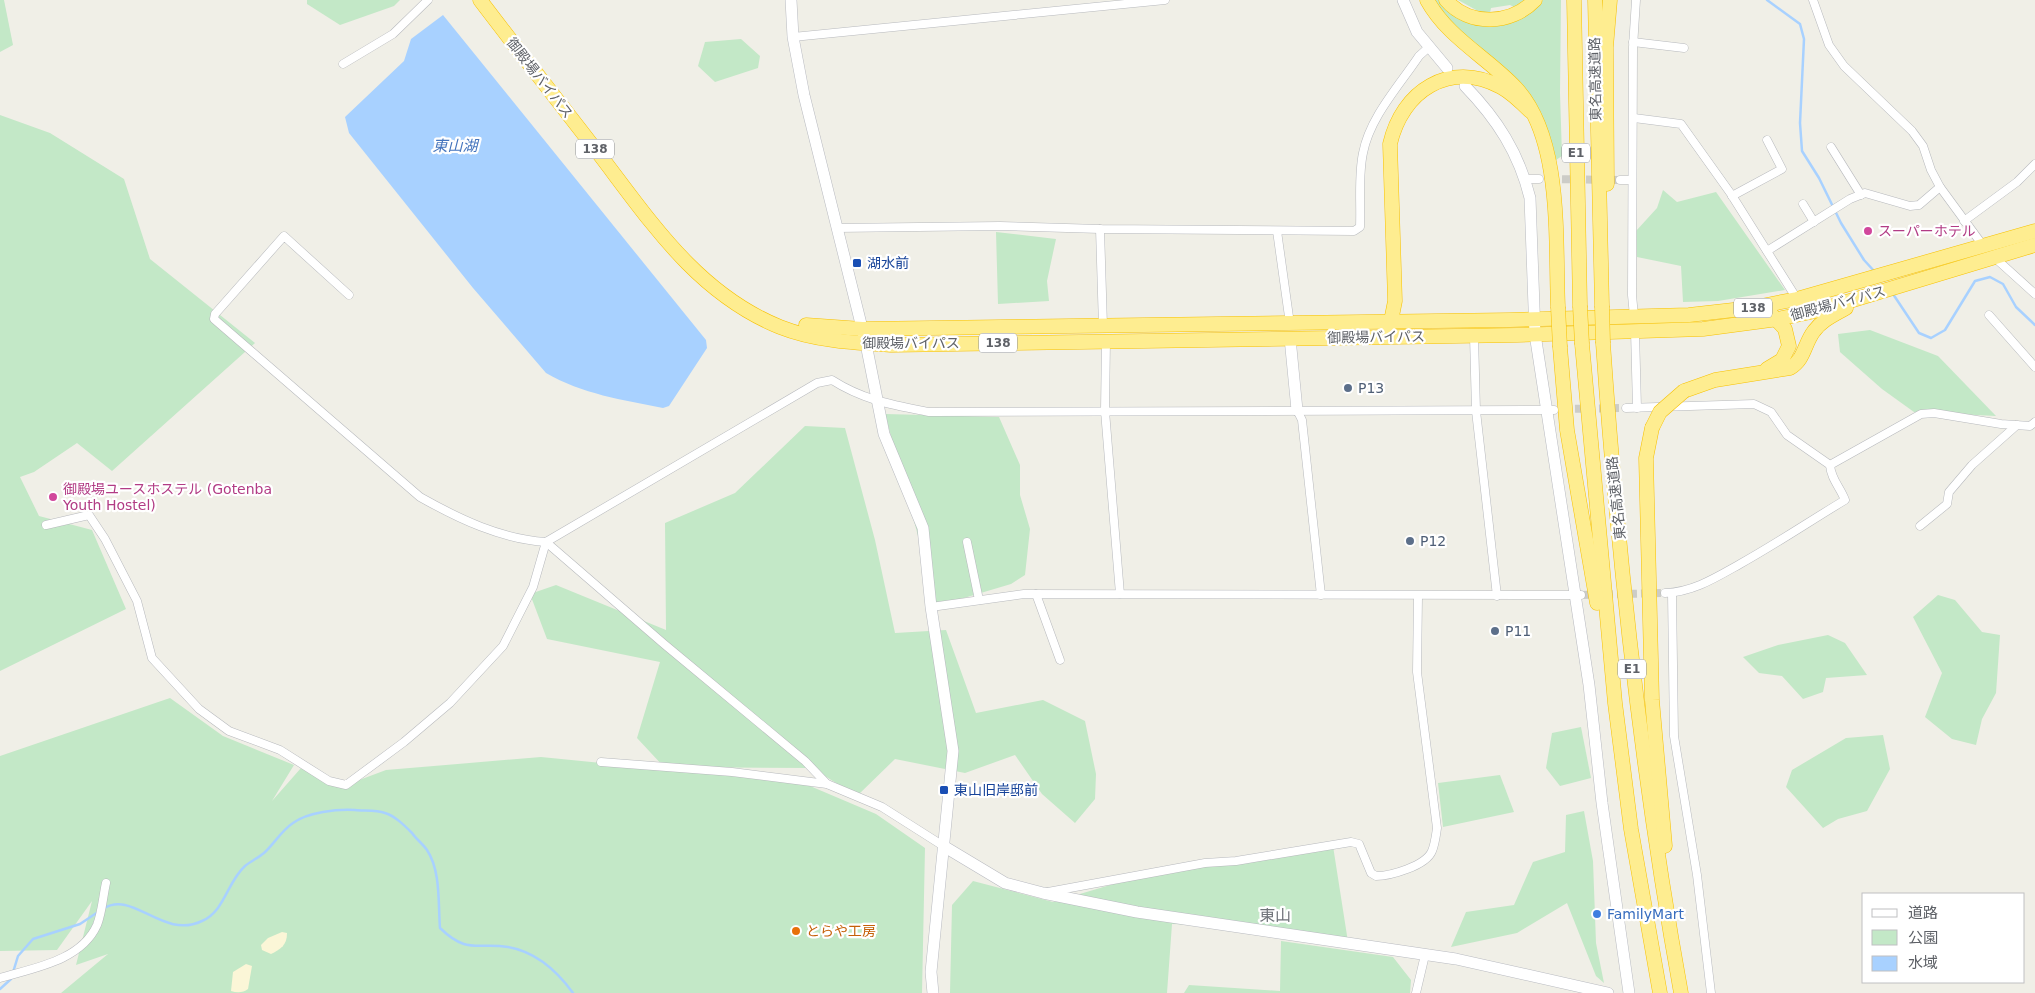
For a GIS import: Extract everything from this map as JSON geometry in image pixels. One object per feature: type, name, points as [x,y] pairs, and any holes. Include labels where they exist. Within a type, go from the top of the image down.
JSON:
[{"type":"highway","name":"御殿場バイパス","points":[[480,0],[663,237],[698,275],[738,306],[781,327],[825,338],[866,344],[1474,336],[1703,329],[1778,319],[1820,310],[2035,246]]},
{"type":"highway","points":[[1427,0],[1450,32],[1515,87],[1527,102],[1543,135],[1551,166],[1560,347],[1569,439],[1614,703]]},
{"type":"highway","points":[[1446,0],[1464,14],[1494,20],[1516,14],[1535,0]]},
{"type":"highway","name":"東名高速道路","points":[[1574,0],[1582,344],[1614,703],[1631,829],[1660,993]]},
{"type":"highway","name":"東名高速道路","points":[[1595,0],[1598,236],[1609,435],[1635,700],[1681,993]]},
{"type":"highway","points":[[1598,236],[1607,216],[1606,46],[1610,0]]},
{"type":"highway","points":[[1379,336],[1391,321],[1395,301],[1390,144],[1394,128],[1402,111],[1414,96],[1438,82],[1468,78],[1500,86],[1530,111]]},
{"type":"highway","name":"御殿場バイパス","points":[[717,291],[755,311],[796,324],[839,330],[1290,324],[1689,315],[1751,308],[1797,300],[2035,231]]},
{"type":"highway","points":[[1672,943],[1652,700],[1646,458],[1652,428],[1660,412],[1684,391],[1704,383],[1790,368],[1800,360],[1810,337],[1822,322],[1878,292]]},
{"type":"highway","points":[[1395,301],[1401,314],[1414,321]]},
{"type":"highway","points":[[1689,315],[1728,317],[1764,313],[1778,319],[1789,339],[1785,356],[1773,366],[1744,375]]},
{"type":"street","points":[[344,64],[393,34],[428,0]]},
{"type":"street","points":[[791,0],[793,37],[804,95],[866,344],[884,434],[923,528],[931,607],[953,752],[931,972],[933,993]]},
{"type":"street","points":[[793,37],[1165,0]]},
{"type":"street","points":[[1403,0],[1417,32],[1447,68]]},
{"type":"street","points":[[1634,316],[1632,295],[1632,180],[1634,118],[1633,42],[1636,0]]},
{"type":"street","points":[[1813,0],[1829,45],[1844,66],[1912,131],[1923,146],[1931,170],[1940,187],[1982,246],[2035,294]]},
{"type":"street","points":[[1633,42],[1684,48]]},
{"type":"street","points":[[836,228],[1000,226],[1100,229],[1354,231],[1360,227],[1362,155],[1367,139],[1373,125],[1419,56],[1429,47]]},
{"type":"street","points":[[1465,86],[1498,125],[1509,142],[1525,179],[1532,218],[1534,334],[1549,410],[1578,595],[1629,993]]},
{"type":"street","points":[[1634,118],[1681,124],[1732,196],[1797,300]]},
{"type":"street","points":[[1732,196],[1782,169],[1766,140]]},
{"type":"street","points":[[1831,147],[1861,195]]},
{"type":"street","points":[[1964,222],[2017,182],[2035,164]]},
{"type":"street","points":[[1525,179],[1539,179]]},
{"type":"street","points":[[1620,180],[1632,180]]},
{"type":"street","points":[[1767,251],[1865,193],[1910,206],[1919,205],[1940,187]]},
{"type":"street","points":[[1802,204],[1814,222]]},
{"type":"street","points":[[1100,229],[1103,326]]},
{"type":"street","points":[[1277,231],[1290,324]]},
{"type":"street","points":[[350,295],[284,236],[214,314],[214,319],[420,497],[455,517],[523,541],[546,542],[817,383],[832,380],[854,394],[929,412],[1549,410]]},
{"type":"street","points":[[1989,315],[2035,367]]},
{"type":"street","points":[[1635,331],[1636,408]]},
{"type":"street","points":[[1474,336],[1476,411],[1497,596]]},
{"type":"street","points":[[1290,338],[1297,410],[1302,420],[1321,595]]},
{"type":"street","points":[[1106,340],[1105,411],[1120,594]]},
{"type":"street","points":[[1626,408],[1759,406],[1771,412],[1787,435],[1830,465]]},
{"type":"street","points":[[1830,465],[1921,414],[1934,413],[2017,425],[2032,424],[2035,434]]},
{"type":"street","points":[[1920,526],[1947,504],[1948,492],[1972,465],[2017,425]]},
{"type":"street","points":[[1711,993],[1697,875],[1674,736],[1668,593],[1695,588],[1710,581],[1792,535],[1846,500],[1839,486],[1830,477],[1830,465]]},
{"type":"street","points":[[46,525],[89,515],[105,539],[137,601],[152,658],[199,709],[229,731],[280,750],[329,781],[346,785],[404,742],[450,703],[503,646],[533,587],[546,542]]},
{"type":"street","points":[[546,542],[664,644],[805,761],[826,784]]},
{"type":"street","points":[[967,542],[980,600]]},
{"type":"street","points":[[931,607],[1036,594],[1578,595]]},
{"type":"street","points":[[1036,594],[1060,660]]},
{"type":"street","points":[[1042,893],[1205,863],[1236,861],[1351,842],[1359,844],[1371,873],[1376,876],[1403,872],[1426,859],[1432,853],[1436,828],[1417,672],[1418,596]]},
{"type":"street","points":[[601,762],[732,772],[826,784],[882,807],[1006,883],[1042,893],[1137,912],[1492,966],[1608,993]]},
{"type":"street","points":[[0,978],[52,964],[84,943],[96,926],[106,883]]},
{"type":"street","points":[[1416,993],[1425,955]]},
{"type":"green space","points":[[0,0],[4,0],[13,45],[0,52]]},
{"type":"green space","points":[[307,0],[400,0],[394,6],[340,25],[307,4]]},
{"type":"green space","points":[[1431,0],[1440,0],[1504,24],[1521,19],[1543,0],[1561,0],[1560,93],[1562,156],[1556,160],[1548,134],[1455,31]]},
{"type":"green space","points":[[1458,0],[1525,0],[1514,7],[1510,5],[1491,8],[1490,13],[1478,11]]},
{"type":"green space","points":[[741,39],[760,56],[758,68],[715,82],[698,66],[705,42]]},
{"type":"green space","points":[[0,115],[50,133],[124,179],[150,259],[255,343],[112,471],[77,443],[34,472],[20,477],[39,516],[92,530],[126,609],[0,671]]},
{"type":"green space","points":[[1663,190],[1677,202],[1716,192],[1785,290],[1718,301],[1683,302],[1681,266],[1637,257],[1636,231],[1657,208]]},
{"type":"green space","points":[[996,232],[1056,239],[1047,281],[1049,301],[998,304]]},
{"type":"green space","points":[[1870,330],[1938,356],[1996,416],[1914,412],[1882,389],[1840,352],[1838,334]]},
{"type":"green space","points":[[885,414],[999,417],[1020,465],[1020,495],[1030,529],[1025,575],[1011,584],[937,606]]},
{"type":"green space","points":[[805,426],[845,428],[875,540],[895,633],[946,630],[976,713],[1043,700],[1085,721],[1096,774],[1095,799],[1075,823],[1042,794],[1015,755],[965,773],[895,759],[857,796],[812,768],[664,767],[637,738],[660,662],[547,639],[530,594],[556,585],[666,630],[665,523],[735,493]]},
{"type":"green space","points":[[1938,595],[1955,600],[1982,632],[2000,635],[1996,693],[1982,719],[1976,745],[1952,739],[1925,717],[1942,673],[1913,617]]},
{"type":"green space","points":[[1828,635],[1845,643],[1867,675],[1826,678],[1823,692],[1803,699],[1782,676],[1759,673],[1743,657],[1778,645]]},
{"type":"green space","points":[[170,698],[223,736],[294,765],[272,801],[301,768],[346,785],[386,770],[541,757],[803,783],[876,814],[925,848],[922,993],[61,993],[108,954],[76,965],[92,901],[57,950],[0,951],[0,756]]},
{"type":"green space","points":[[1581,727],[1591,778],[1560,786],[1546,768],[1552,733]]},
{"type":"green space","points":[[1883,735],[1890,769],[1867,811],[1838,819],[1823,828],[1786,787],[1792,770],[1846,738]]},
{"type":"green space","points":[[1500,775],[1514,812],[1443,827],[1438,783]]},
{"type":"green space","points":[[1584,811],[1593,861],[1596,943],[1604,983],[1596,976],[1567,903],[1517,933],[1451,947],[1466,912],[1514,905],[1533,862],[1565,852],[1566,815]]},
{"type":"green space","points":[[1333,846],[1348,942],[1236,926],[1172,924],[1167,993],[950,993],[952,905],[973,881],[1053,902],[1147,874]]},
{"type":"green space","points":[[1281,941],[1393,957],[1411,980],[1410,993],[1184,993],[1189,985],[1280,991]]},
{"type":"sand","points":[[282,932],[287,933],[285,944],[271,954],[262,950],[261,945],[268,938]]},
{"type":"sand","points":[[246,964],[252,966],[248,989],[240,992],[231,991],[233,972]]},
{"type":"water","name":"東山湖","points":[[443,15],[706,340],[707,348],[669,406],[663,408],[588,391],[546,373],[473,288],[349,133],[345,117],[404,61],[411,39]]},
{"type":"waterway","points":[[1767,0],[1800,24],[1804,39],[1800,123],[1802,151],[1819,178],[1841,223],[1864,260],[1875,272]]},
{"type":"waterway","points":[[1893,294],[1919,333],[1931,338],[1945,330],[1975,281],[1990,277],[2003,284],[2016,307],[2035,325]]},
{"type":"waterway","points":[[103,909],[114,905],[126,905],[174,924],[187,925],[202,921],[216,910],[245,866],[264,853],[285,830],[299,819],[314,814],[340,810],[381,812],[389,814],[406,827],[425,848],[431,858],[437,878],[440,928],[458,942],[466,945],[508,947],[528,953],[553,970],[573,993]]},
{"type":"waterway","points":[[0,989],[11,979],[18,956],[33,939],[80,924],[98,912]]},
{"type":"tunnel","points":[[1550,179],[1620,180]]},
{"type":"tunnel","points":[[1563,409],[1626,408]]},
{"type":"tunnel","points":[[1581,595],[1665,593]]},
{"type":"place","name":"スーパーホテル","points":[[1868,231]]},
{"type":"place","name":"湖水前","points":[[857,263]]},
{"type":"place","name":"P13","points":[[1348,388]]},
{"type":"place","name":"御殿場ユースホステル (Gotenba Youth Hostel)","points":[[53,497]]},
{"type":"place","name":"P12","points":[[1410,541]]},
{"type":"place","name":"P11","points":[[1495,631]]},
{"type":"place","name":"東山旧岸邸前","points":[[944,790]]},
{"type":"place","name":"FamilyMart","points":[[1597,914]]},
{"type":"place","name":"とらや工房","points":[[796,931]]},
{"type":"district","name":"東山","points":[[1275,915]]}]
